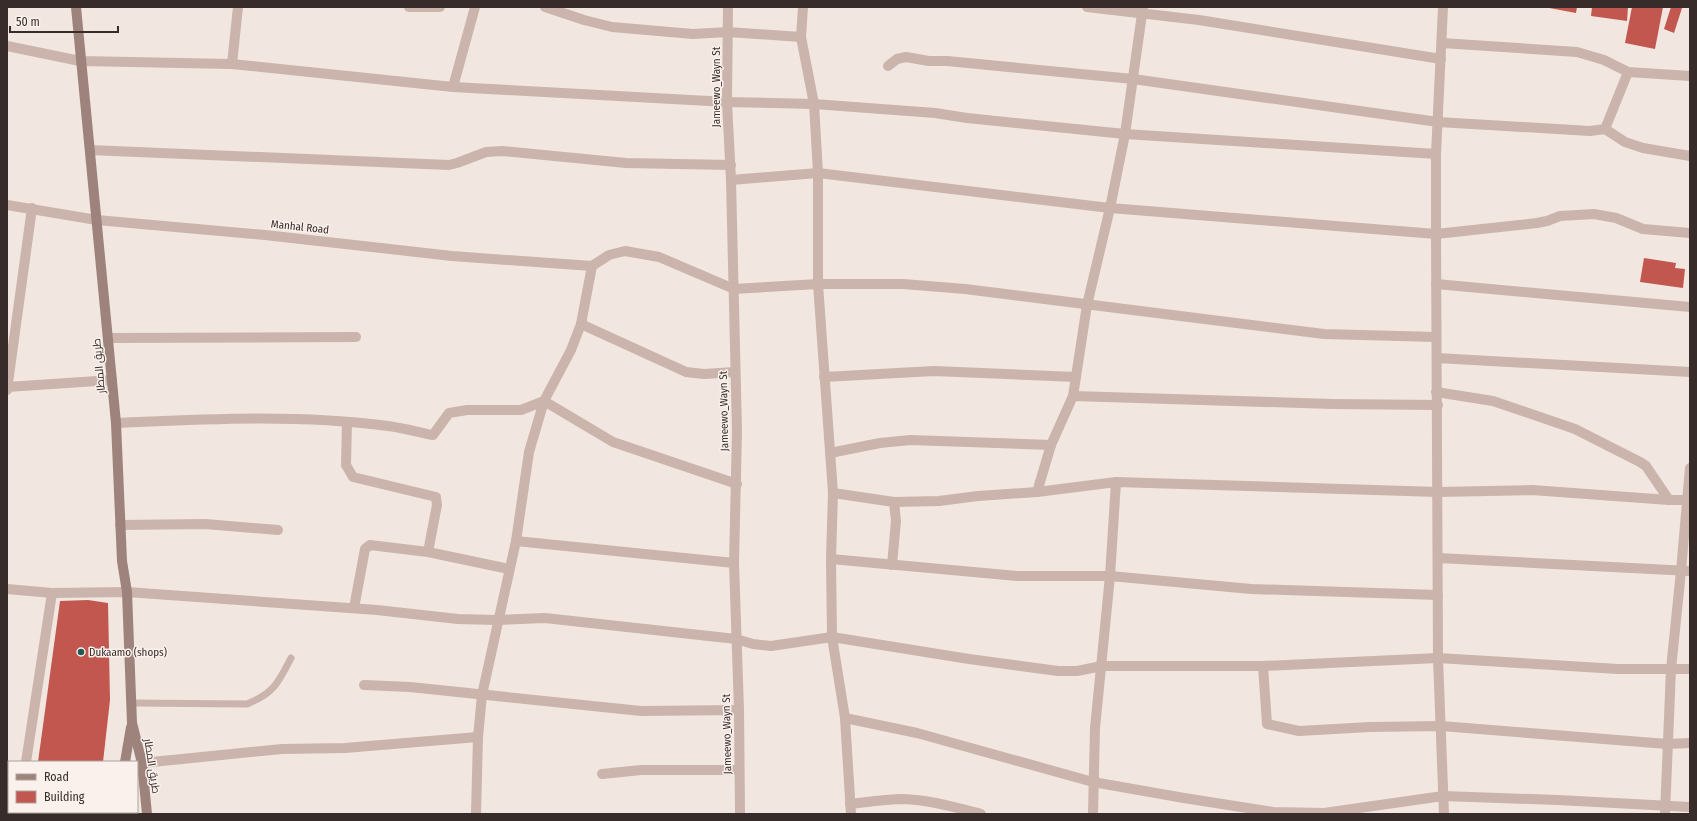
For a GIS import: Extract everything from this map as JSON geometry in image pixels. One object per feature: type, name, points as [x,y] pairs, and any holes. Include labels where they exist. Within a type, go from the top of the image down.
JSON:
[{"type":"main road","name":"طريق المطار","points":[[76,7],[116,423],[120,525],[122,561],[126,592],[132,723],[142,763],[147,814]]},
{"type":"main road","name":"طريق المطار","points":[[125,761],[132,723]]},
{"type":"street","points":[[232,64],[238,7]]},
{"type":"street","points":[[409,7],[440,7]]},
{"type":"street","points":[[453,87],[475,7]]},
{"type":"street","points":[[545,7],[584,20],[612,27],[693,34],[728,32],[801,38]]},
{"type":"street","name":"Jameewo_Wayn St","points":[[728,7],[727,102],[731,165],[734,289],[737,484],[734,563],[739,710],[740,814]]},
{"type":"street","points":[[803,7],[801,38],[814,104],[818,173],[818,284],[833,493],[831,559],[832,637],[845,718],[851,809],[900,799],[942,803],[981,814]]},
{"type":"street","points":[[1086,7],[1143,10],[1441,59]]},
{"type":"street","points":[[1443,7],[1436,154],[1436,392],[1438,404],[1438,658],[1444,814]]},
{"type":"street","points":[[1038,492],[1051,445],[1073,396],[1086,305],[1110,208],[1125,134],[1143,10]]},
{"type":"street","points":[[1442,43],[1577,52],[1604,60],[1628,72],[1690,76]]},
{"type":"street","points":[[7,46],[80,61],[232,64],[453,87],[727,102],[814,104],[935,113],[967,118],[1125,134],[1436,154]]},
{"type":"street","points":[[888,66],[897,59],[906,57],[929,61],[947,61],[1133,79],[1438,122],[1590,131],[1605,130],[1625,142],[1643,148],[1690,156]]},
{"type":"street","points":[[1605,130],[1628,72]]},
{"type":"street","points":[[90,150],[449,165],[458,164],[486,152],[502,151],[626,163],[731,165]]},
{"type":"street","points":[[731,180],[818,173],[1110,208],[1436,234],[1537,223],[1560,216],[1594,214],[1616,218],[1643,229],[1690,233]]},
{"type":"street","name":"Manhal Road","points":[[7,205],[97,220],[265,235],[452,256],[592,266]]},
{"type":"street","points":[[32,208],[7,388],[112,380]]},
{"type":"street","points":[[476,814],[478,737],[482,695],[497,620],[516,541],[529,452],[544,401],[571,350],[581,324],[592,266],[609,255],[625,251],[658,257],[734,289],[818,284],[903,284],[965,289],[1324,334],[1436,337]]},
{"type":"street","points":[[1436,284],[1690,307]]},
{"type":"street","points":[[581,324],[686,372],[704,374],[735,372]]},
{"type":"street","points":[[108,338],[356,337]]},
{"type":"street","points":[[1437,358],[1690,372]]},
{"type":"street","points":[[824,377],[934,371],[1076,377]]},
{"type":"street","points":[[1436,392],[1493,401],[1575,429],[1646,466],[1669,500]]},
{"type":"street","points":[[1073,396],[1332,404],[1438,404]]},
{"type":"street","points":[[116,423],[194,419],[273,418],[388,426],[433,435],[448,413],[467,410],[521,410],[544,401]]},
{"type":"street","points":[[544,401],[613,442],[737,484]]},
{"type":"street","points":[[347,422],[346,465],[354,477],[436,498],[437,505],[428,552]]},
{"type":"street","points":[[830,453],[880,443],[910,440],[1051,445]]},
{"type":"street","points":[[1665,809],[1671,669],[1686,571],[1690,468]]},
{"type":"street","points":[[833,493],[894,502],[939,501],[978,496],[1038,492],[1116,482],[1438,492],[1532,490],[1669,500],[1689,500]]},
{"type":"street","points":[[1093,814],[1095,728],[1110,576],[1116,482]]},
{"type":"street","points":[[892,565],[896,521],[894,502]]},
{"type":"street","points":[[120,525],[204,524],[278,530]]},
{"type":"street","points":[[516,541],[734,563]]},
{"type":"street","points":[[354,608],[365,549],[370,545],[428,552],[509,569]]},
{"type":"street","points":[[1438,558],[1686,571]]},
{"type":"street","points":[[831,559],[1017,576],[1110,576],[1252,589],[1438,595]]},
{"type":"street","points":[[7,589],[52,593],[126,592],[354,608],[458,619],[497,620],[545,618],[736,639],[752,644],[771,646],[832,637],[969,659],[1058,671],[1078,671],[1102,666],[1263,666],[1438,658],[1618,669],[1690,669]]},
{"type":"street","points":[[26,761],[52,593]]},
{"type":"street","points":[[1263,666],[1267,724],[1299,731],[1370,727],[1441,726],[1667,744],[1690,743]]},
{"type":"street","points":[[364,685],[410,687],[641,711],[739,710]]},
{"type":"street","points":[[845,718],[917,733],[1093,782],[1273,812],[1324,813],[1443,796],[1665,809],[1690,807]]},
{"type":"street","points":[[142,763],[282,749],[345,748],[478,737]]},
{"type":"street","points":[[602,774],[641,770],[740,770]]},
{"type":"lane","points":[[131,703],[247,704],[263,698],[277,685],[291,658]]},
{"type":"building","points":[[1544,7],[1577,7],[1576,13]]},
{"type":"building","points":[[1592,7],[1628,7],[1627,21],[1591,16]]},
{"type":"building","points":[[1632,7],[1663,7],[1655,49],[1625,43]]},
{"type":"building","points":[[1671,7],[1682,8],[1674,33],[1664,29]]},
{"type":"building","points":[[1644,258],[1676,263],[1675,268],[1685,269],[1683,288],[1640,282]]},
{"type":"building","name":"Dukaamo (shops)","points":[[88,600],[108,603],[110,700],[103,761],[38,761],[60,601]]},
{"type":"building","points":[[31,813],[97,813],[97,814]]},
{"type":"place","name":"Dukaamo (shops)","points":[[81,652]]}]
